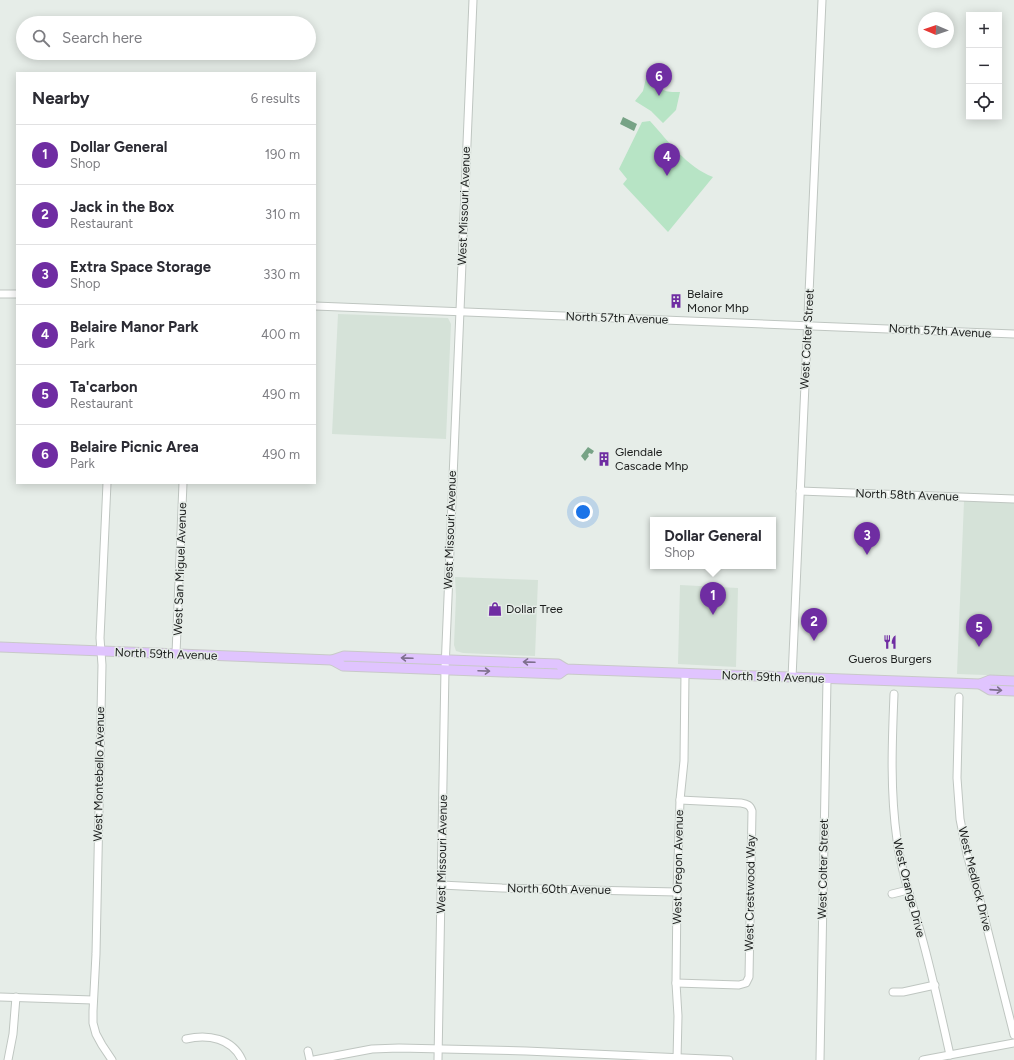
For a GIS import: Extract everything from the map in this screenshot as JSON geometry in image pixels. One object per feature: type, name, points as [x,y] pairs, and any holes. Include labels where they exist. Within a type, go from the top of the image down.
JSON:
[{"type":"main road","name":"North 59th Avenue","points":[[0,647],[332,660],[344,656],[446,659],[558,664],[566,669],[792,678],[980,684],[990,680],[1014,681]]},
{"type":"main road","name":"North 59th Avenue","points":[[332,660],[343,666],[559,674],[566,669]]},
{"type":"main road","name":"North 59th Avenue","points":[[980,684],[990,690],[1014,691]]},
{"type":"street","name":"West Missouri Avenue","points":[[438,1060],[445,669],[473,0]]},
{"type":"street","name":"West Colter Street","points":[[792,678],[822,0]]},
{"type":"street","points":[[0,294],[16,294]]},
{"type":"street","name":"North 57th Avenue","points":[[316,306],[1014,334]]},
{"type":"street","name":"West Montebello Avenue","points":[[107,484],[100,651],[102,665],[96,954],[93,1023],[96,1034],[112,1060]]},
{"type":"street","name":"West San Miguel Avenue","points":[[176,654],[183,484]]},
{"type":"street","name":"North 58th Avenue","points":[[800,491],[1014,499]]},
{"type":"street","name":"West Oregon Avenue","points":[[677,1059],[677,892],[680,800],[684,761],[685,674]]},
{"type":"street","name":"West Colter Street","points":[[820,1060],[827,679]]},
{"type":"street","name":"West Orange Drive","points":[[894,694],[892,743],[893,808],[897,841],[908,890],[935,985],[950,1055]]},
{"type":"street","name":"West Medlock Drive","points":[[959,697],[957,778],[960,819],[967,854],[1014,1035]]},
{"type":"street","name":"West Crestwood Way","points":[[676,983],[739,984],[746,983],[749,977],[752,811],[750,806],[747,804],[680,800]]},
{"type":"street","name":"North 60th Avenue","points":[[441,885],[677,892]]},
{"type":"street","points":[[892,894],[908,890]]},
{"type":"street","points":[[893,992],[903,992],[935,985]]},
{"type":"street","points":[[0,997],[93,1000]]},
{"type":"street","points":[[8,1060],[13,1034],[16,997]]},
{"type":"street","points":[[186,1040],[198,1037],[222,1040],[239,1052],[242,1060]]},
{"type":"street","points":[[923,1060],[1014,1043]]},
{"type":"street","points":[[314,1060],[372,1049],[399,1048],[438,1048],[729,1060]]},
{"type":"street","points":[[308,1051],[310,1060]]},
{"type":"shaded area","points":[[646,78],[653,78],[661,89],[670,92],[680,92],[676,110],[663,123],[651,111],[635,101],[643,91]]},
{"type":"shaded area","points":[[623,117],[637,124],[634,131],[620,124]]},
{"type":"shaded area","points":[[650,121],[671,145],[687,160],[704,173],[713,177],[668,232],[623,184],[627,179],[619,169],[642,122]]},
{"type":"shaded area","points":[[338,314],[448,318],[451,324],[446,439],[332,434]]},
{"type":"shaded area","points":[[588,447],[594,451],[592,454],[589,453],[589,456],[585,461],[581,456]]},
{"type":"shaded area","points":[[964,501],[1014,503],[1014,676],[957,674]]},
{"type":"shaded area","points":[[455,577],[538,580],[535,656],[463,653],[456,651],[454,645],[456,596]]},
{"type":"shaded area","points":[[680,585],[738,588],[736,667],[678,664]]},
{"type":"place","name":"Belaire Picnic Area","points":[[659,96]]},
{"type":"place","name":"Belaire Manor Park","points":[[667,176]]},
{"type":"place","name":"Belaire Monor Mhp","points":[[676,301]]},
{"type":"place","name":"Glendale Cascade Mhp","points":[[604,459]]},
{"type":"place","name":"Extra Space Storage","points":[[867,555]]},
{"type":"place","name":"Dollar Tree","points":[[495,609]]},
{"type":"place","name":"Dollar General","points":[[713,615]]},
{"type":"place","name":"Jack in the Box","points":[[814,641]]},
{"type":"place","name":"Gueros Burgers","points":[[890,642]]},
{"type":"place","name":"Ta'carbon","points":[[979,647]]}]
